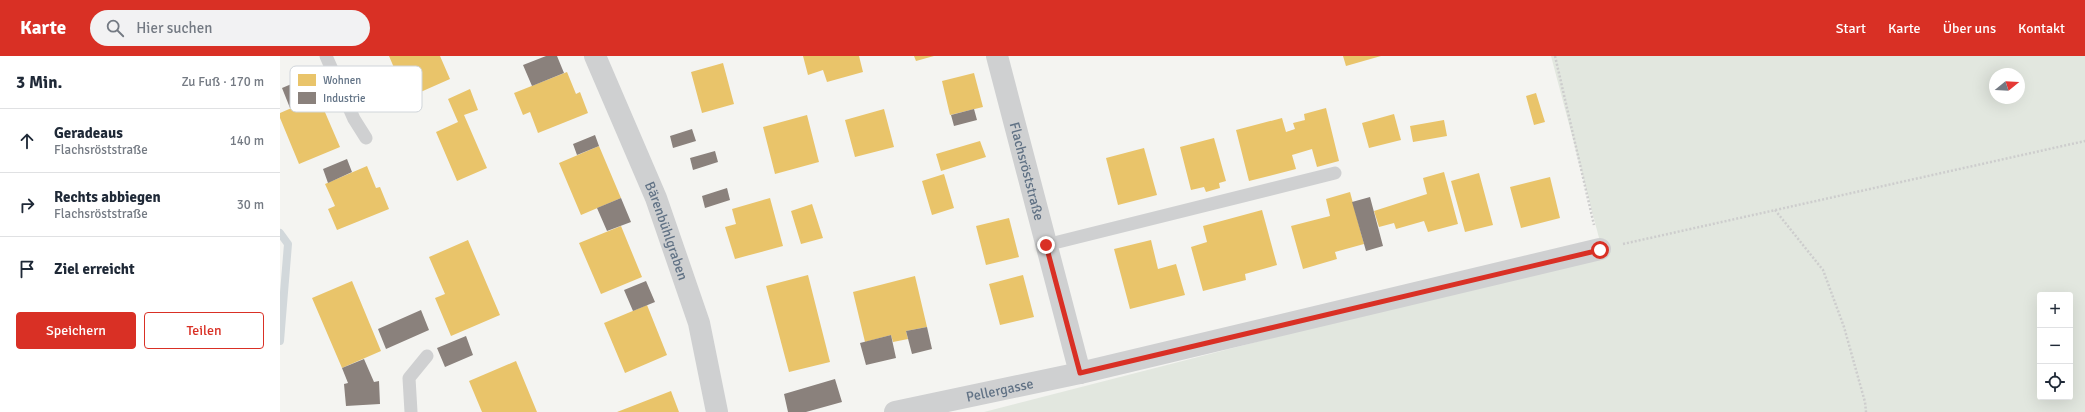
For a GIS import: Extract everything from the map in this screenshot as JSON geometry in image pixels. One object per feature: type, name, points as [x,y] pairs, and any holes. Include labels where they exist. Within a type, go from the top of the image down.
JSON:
[{"type":"street","name":"Bärenbühlgraben","points":[[595,56],[656,198],[697,316],[717,412]]},
{"type":"street","name":"Flachsröststraße","points":[[997,56],[1080,373]]},
{"type":"street","points":[[1080,373],[1600,250]]},
{"type":"street","name":"Pellergasse","points":[[896,412],[1080,373]]},
{"type":"lane","points":[[326,56],[330,66]]},
{"type":"lane","points":[[351,112],[366,138]]},
{"type":"lane","points":[[1046,245],[1335,173]]},
{"type":"lane","points":[[410,412],[409,378],[427,356]]},
{"type":"path","points":[[1555,56],[1600,250],[2085,141]]},
{"type":"path","points":[[1775,210],[1823,270],[1844,327],[1865,402],[1866,412]]},
{"type":"shaded area","points":[[1551,56],[2085,56],[2085,412],[984,412],[1603,253]]},
{"type":"building: Wohnen","points":[[389,56],[440,56],[450,79],[422,91],[422,66],[393,66]]},
{"type":"building: Wohnen","points":[[803,56],[859,56],[863,72],[827,82],[823,70],[808,75]]},
{"type":"building: Wohnen","points":[[914,56],[934,56],[916,61]]},
{"type":"building: Wohnen","points":[[1343,56],[1381,56],[1346,66]]},
{"type":"building: Wohnen","points":[[723,63],[734,104],[702,113],[691,72]]},
{"type":"building: Wohnen","points":[[567,72],[576,94],[580,92],[588,113],[538,133],[530,112],[523,115],[514,93]]},
{"type":"building: Wohnen","points":[[974,73],[983,107],[950,115],[942,81]]},
{"type":"building: Wohnen","points":[[470,89],[478,110],[464,115],[487,168],[457,181],[436,132],[458,122],[448,99]]},
{"type":"building: Wohnen","points":[[1536,93],[1545,122],[1534,125],[1526,96]]},
{"type":"building: Wohnen","points":[[1326,108],[1339,161],[1317,167],[1312,149],[1292,155],[1296,169],[1249,181],[1236,130],[1282,118],[1286,132],[1295,129],[1293,123],[1305,120],[1304,114]]},
{"type":"building: Wohnen","points":[[290,109],[290,112],[325,112],[340,147],[299,164],[280,118],[280,113]]},
{"type":"building: Wohnen","points":[[884,109],[894,147],[855,157],[845,120]]},
{"type":"building: Wohnen","points":[[1394,114],[1401,140],[1369,148],[1362,123]]},
{"type":"building: Wohnen","points":[[807,115],[819,162],[775,174],[763,127]]},
{"type":"building: Wohnen","points":[[1444,120],[1447,136],[1413,142],[1410,126]]},
{"type":"building: Wohnen","points":[[1214,138],[1226,181],[1219,183],[1220,188],[1206,192],[1204,187],[1191,190],[1180,147]]},
{"type":"building: Wohnen","points":[[980,141],[986,157],[941,171],[936,154]]},
{"type":"building: Wohnen","points":[[599,146],[621,198],[581,215],[559,163]]},
{"type":"building: Wohnen","points":[[1144,148],[1157,195],[1118,205],[1106,158]]},
{"type":"building: Wohnen","points":[[367,166],[376,188],[380,187],[389,209],[337,230],[328,209],[335,206],[325,184]]},
{"type":"building: Wohnen","points":[[1444,172],[1458,224],[1428,232],[1424,221],[1396,229],[1394,223],[1379,227],[1374,211],[1427,194],[1423,178]]},
{"type":"building: Wohnen","points":[[1479,173],[1493,225],[1465,232],[1451,181]]},
{"type":"building: Wohnen","points":[[944,174],[954,208],[932,215],[922,181]]},
{"type":"building: Wohnen","points":[[1550,177],[1560,218],[1521,228],[1510,187]]},
{"type":"building: Wohnen","points":[[1350,192],[1364,244],[1335,252],[1337,259],[1303,269],[1291,226],[1330,216],[1326,199]]},
{"type":"building: Wohnen","points":[[770,198],[783,246],[735,259],[725,227],[736,224],[732,209]]},
{"type":"building: Wohnen","points":[[812,204],[823,238],[801,244],[791,211]]},
{"type":"building: Wohnen","points":[[1262,210],[1277,265],[1245,274],[1246,280],[1203,291],[1191,247],[1207,242],[1203,226]]},
{"type":"building: Wohnen","points":[[1009,218],[1019,257],[986,265],[976,226]]},
{"type":"building: Wohnen","points":[[621,226],[642,277],[601,294],[579,243]]},
{"type":"building: Wohnen","points":[[468,240],[500,315],[451,336],[435,298],[445,294],[429,257]]},
{"type":"building: Wohnen","points":[[1151,240],[1158,269],[1176,264],[1185,295],[1130,309],[1114,249]]},
{"type":"building: Wohnen","points":[[808,275],[830,362],[789,372],[766,286]]},
{"type":"building: Wohnen","points":[[1023,275],[1034,317],[1000,325],[989,284]]},
{"type":"building: Wohnen","points":[[915,276],[927,327],[906,331],[908,339],[893,342],[891,335],[865,342],[853,292]]},
{"type":"building: Wohnen","points":[[352,281],[381,351],[342,368],[312,298]]},
{"type":"building: Wohnen","points":[[647,305],[667,355],[625,373],[604,323]]},
{"type":"building: Wohnen","points":[[516,361],[537,412],[482,412],[469,381]]},
{"type":"building: Wohnen","points":[[671,391],[679,412],[617,412]]},
{"type":"building: Industrie","points":[[546,56],[557,56],[564,73],[532,86],[523,65]]},
{"type":"building: Industrie","points":[[290,85],[290,108],[282,88]]},
{"type":"building: Industrie","points":[[974,109],[977,120],[954,126],[951,115]]},
{"type":"building: Industrie","points":[[692,129],[696,141],[673,148],[670,136]]},
{"type":"building: Industrie","points":[[595,135],[599,146],[577,155],[573,144]]},
{"type":"building: Industrie","points":[[715,151],[718,162],[693,170],[690,158]]},
{"type":"building: Industrie","points":[[347,159],[352,172],[328,183],[323,169]]},
{"type":"building: Industrie","points":[[727,188],[730,200],[705,208],[702,196]]},
{"type":"building: Industrie","points":[[1370,197],[1383,246],[1366,251],[1352,202]]},
{"type":"building: Industrie","points":[[621,198],[631,222],[607,231],[597,208]]},
{"type":"building: Industrie","points":[[646,281],[655,302],[633,311],[624,290]]},
{"type":"building: Industrie","points":[[421,310],[429,330],[386,349],[378,329]]},
{"type":"building: Industrie","points":[[927,327],[932,349],[912,354],[906,331]]},
{"type":"building: Industrie","points":[[891,335],[896,358],[866,365],[860,343]]},
{"type":"building: Industrie","points":[[466,336],[473,355],[445,367],[437,348]]},
{"type":"building: Industrie","points":[[364,359],[374,382],[379,381],[380,404],[346,406],[344,384],[348,383],[342,368]]},
{"type":"building: Industrie","points":[[835,379],[842,402],[806,412],[788,412],[784,394]]},
{"type":"waterway","points":[[280,233],[288,244],[280,341]]},
{"type":"route","points":[[1046,245],[1080,373],[1600,250]]}]
